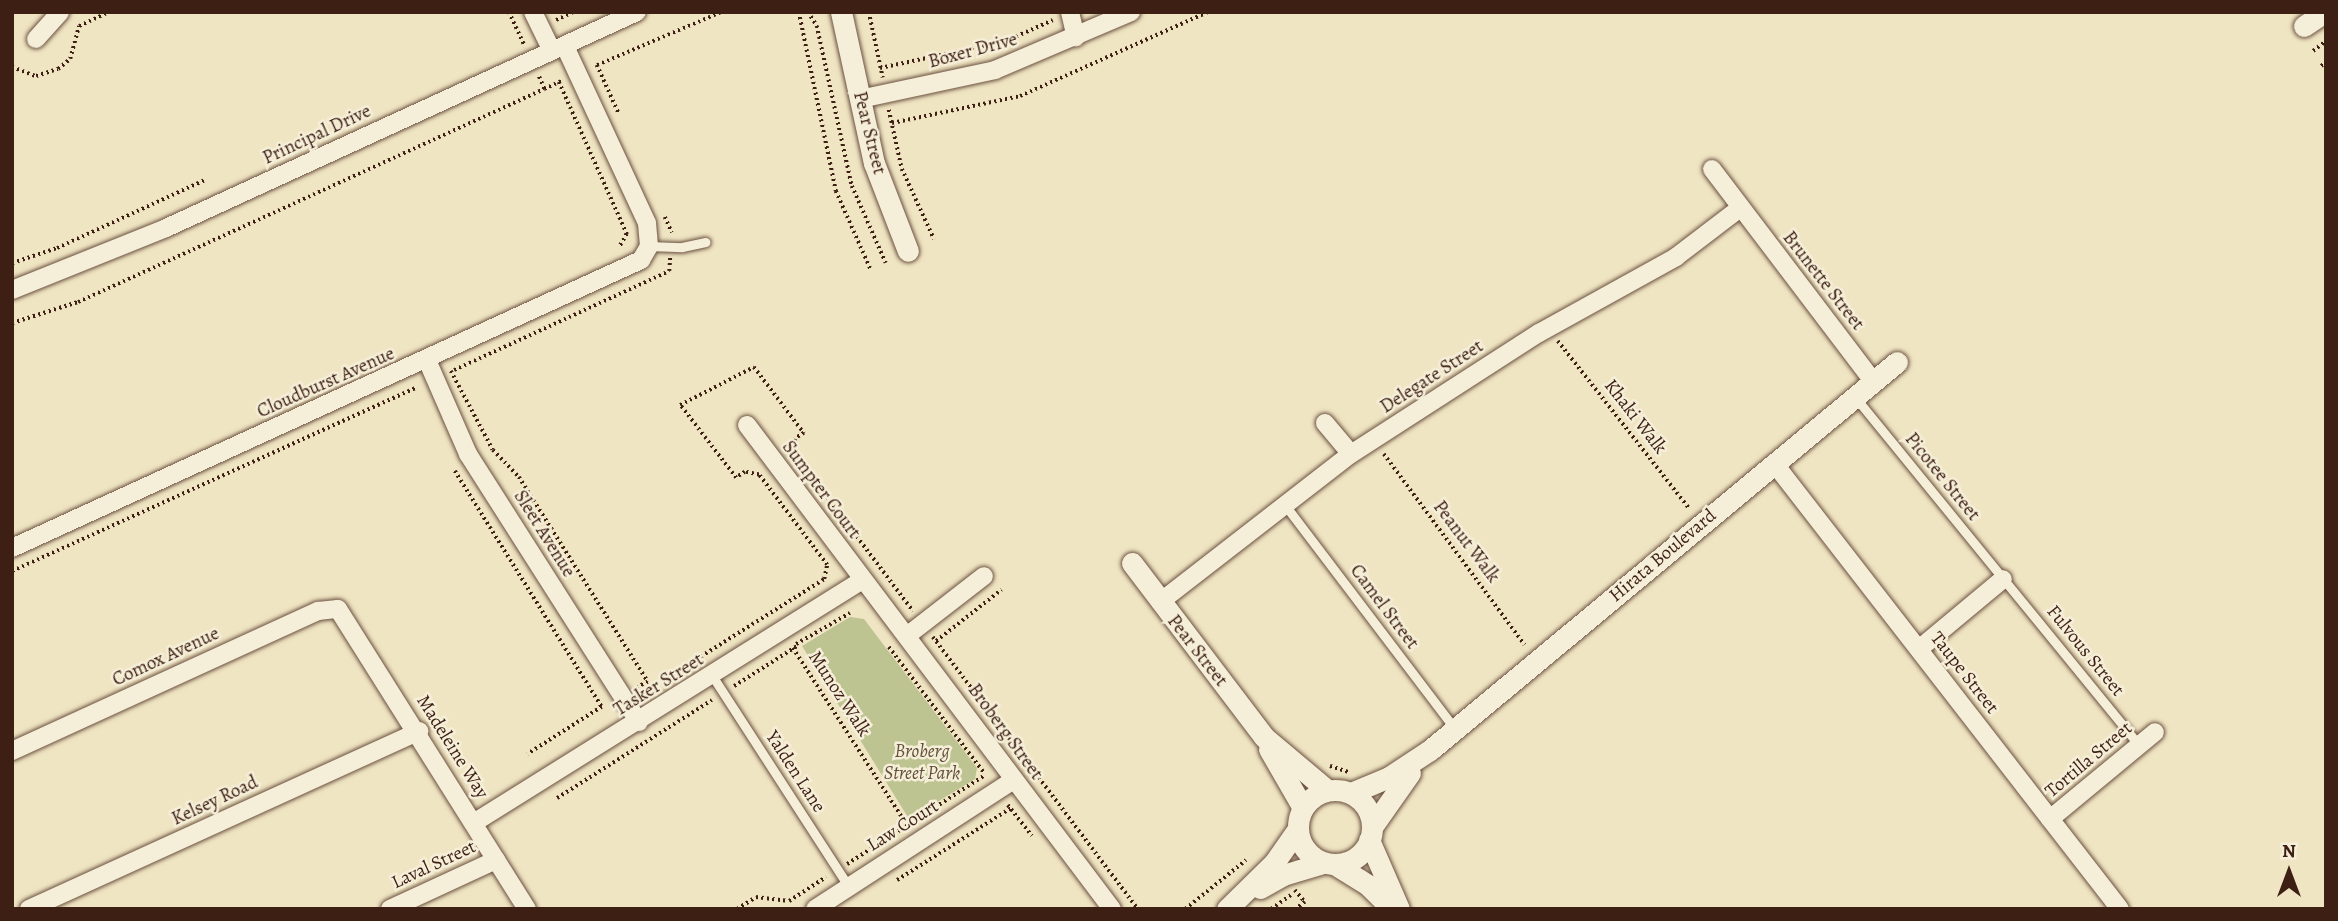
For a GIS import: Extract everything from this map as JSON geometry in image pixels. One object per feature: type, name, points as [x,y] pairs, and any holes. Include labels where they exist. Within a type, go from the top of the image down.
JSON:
[{"type":"street","points":[[36,39],[60,12]]},
{"type":"street","points":[[533,12],[578,74],[647,223],[649,246]]},
{"type":"street","name":"Principal Drive","points":[[12,290],[166,229],[637,12]]},
{"type":"street","name":"Pear Street","points":[[841,12],[874,163],[908,251]]},
{"type":"street","name":"Boxer Drive","points":[[860,99],[995,70],[1131,12]]},
{"type":"street","points":[[2304,26],[2325,12]]},
{"type":"street","points":[[1065,14],[1076,37]]},
{"type":"street","name":"Brunette Street","points":[[1712,169],[1873,381]]},
{"type":"street","name":"Delegate Street","points":[[1160,602],[1351,454],[1547,328],[1676,257],[1740,208]]},
{"type":"street","name":"Cloudburst Avenue","points":[[12,548],[631,265],[649,246]]},
{"type":"street","name":"Sleet Avenue","points":[[427,360],[468,454],[639,722]]},
{"type":"street","name":"Hirata Boulevard","points":[[1351,793],[1388,778],[1430,750],[1897,362]]},
{"type":"street","points":[[1325,423],[1351,454]]},
{"type":"street","name":"Sumpter Court","points":[[747,425],[863,580]]},
{"type":"street","name":"Taupe Street","points":[[1774,463],[2120,909]]},
{"type":"street","name":"Pear Street","points":[[1132,563],[1264,737],[1303,808]]},
{"type":"street","points":[[908,635],[984,576]]},
{"type":"street","points":[[1919,649],[2003,579]]},
{"type":"street","name":"Broberg Street","points":[[863,580],[908,635],[1112,909]]},
{"type":"street","name":"Tasker Street","points":[[475,822],[713,677],[863,580]]},
{"type":"street","name":"Madeleine Way","points":[[338,609],[419,731],[527,909]]},
{"type":"street","name":"Comox Avenue","points":[[12,751],[318,611],[338,609]]},
{"type":"street","name":"Kelsey Road","points":[[29,909],[419,731]]},
{"type":"street","name":"Tortilla Street","points":[[2050,819],[2155,732]]},
{"type":"street","name":"Pear Street","points":[[1264,737],[1327,790]]},
{"type":"street","name":"Hirata Boulevard","points":[[1371,833],[1391,794],[1430,750]]},
{"type":"street","name":"Law Court","points":[[815,909],[1014,780]]},
{"type":"street","points":[[1232,905],[1274,863],[1297,830],[1303,808],[1327,790],[1351,793],[1368,809],[1371,833],[1399,909]]},
{"type":"street","points":[[1297,830],[1303,848],[1369,886],[1392,909]]},
{"type":"street","points":[[1232,905],[1290,873],[1359,856],[1371,833]]},
{"type":"street","name":"Laval Street","points":[[390,909],[496,860]]},
{"type":"lane","points":[[649,246],[671,248],[705,242]]},
{"type":"lane","name":"Picotee Street","points":[[1854,396],[2003,579]]},
{"type":"lane","name":"Camel Street","points":[[1285,505],[1455,729]]},
{"type":"lane","name":"Fulvous Street","points":[[2003,579],[2139,745]]},
{"type":"lane","name":"Yalden Lane","points":[[713,677],[848,886]]},
{"type":"path","points":[[12,66],[36,76],[58,69],[70,59],[79,26],[109,12]]},
{"type":"path","points":[[509,12],[544,89]]},
{"type":"path","points":[[12,323],[78,302],[559,82],[720,12]]},
{"type":"path","points":[[799,12],[836,191],[872,270]]},
{"type":"path","points":[[808,12],[817,26],[852,186],[887,263]]},
{"type":"path","points":[[869,12],[902,169],[934,239]]},
{"type":"path","points":[[1049,12],[1051,21]]},
{"type":"path","points":[[892,123],[1020,96],[1208,12]]},
{"type":"path","points":[[880,68],[1006,41],[1065,14]]},
{"type":"path","points":[[2313,51],[2326,41]]},
{"type":"path","points":[[597,65],[623,124]]},
{"type":"path","points":[[559,82],[627,234],[622,247],[609,253]]},
{"type":"path","points":[[12,263],[57,248],[205,180]]},
{"type":"path","points":[[12,571],[669,271],[672,231],[661,208]]},
{"type":"path","name":"Khaki Walk","points":[[1547,328],[1702,524]]},
{"type":"path","points":[[454,369],[492,450],[519,477],[648,682],[602,707],[528,754]]},
{"type":"path","points":[[416,386],[422,398]]},
{"type":"path","name":"Peanut Walk","points":[[1373,440],[1537,660]]},
{"type":"path","points":[[450,458],[602,707]]},
{"type":"path","points":[[936,641],[1001,590]]},
{"type":"path","points":[[889,647],[1032,836]]},
{"type":"path","name":"Munoz Walk","points":[[793,648],[907,825]]},
{"type":"path","points":[[557,798],[639,747]]},
{"type":"path","points":[[737,909],[756,897],[789,901],[985,775]]},
{"type":"path","points":[[886,887],[1011,808]]},
{"type":"path","points":[[1185,909],[1251,856]]},
{"type":"path","points":[[1271,909],[1302,889],[1290,873]]},
{"type":"green space","name":"Broberg Street Park","points":[[850,617],[864,619],[977,768],[975,779],[909,819],[802,646]]}]
